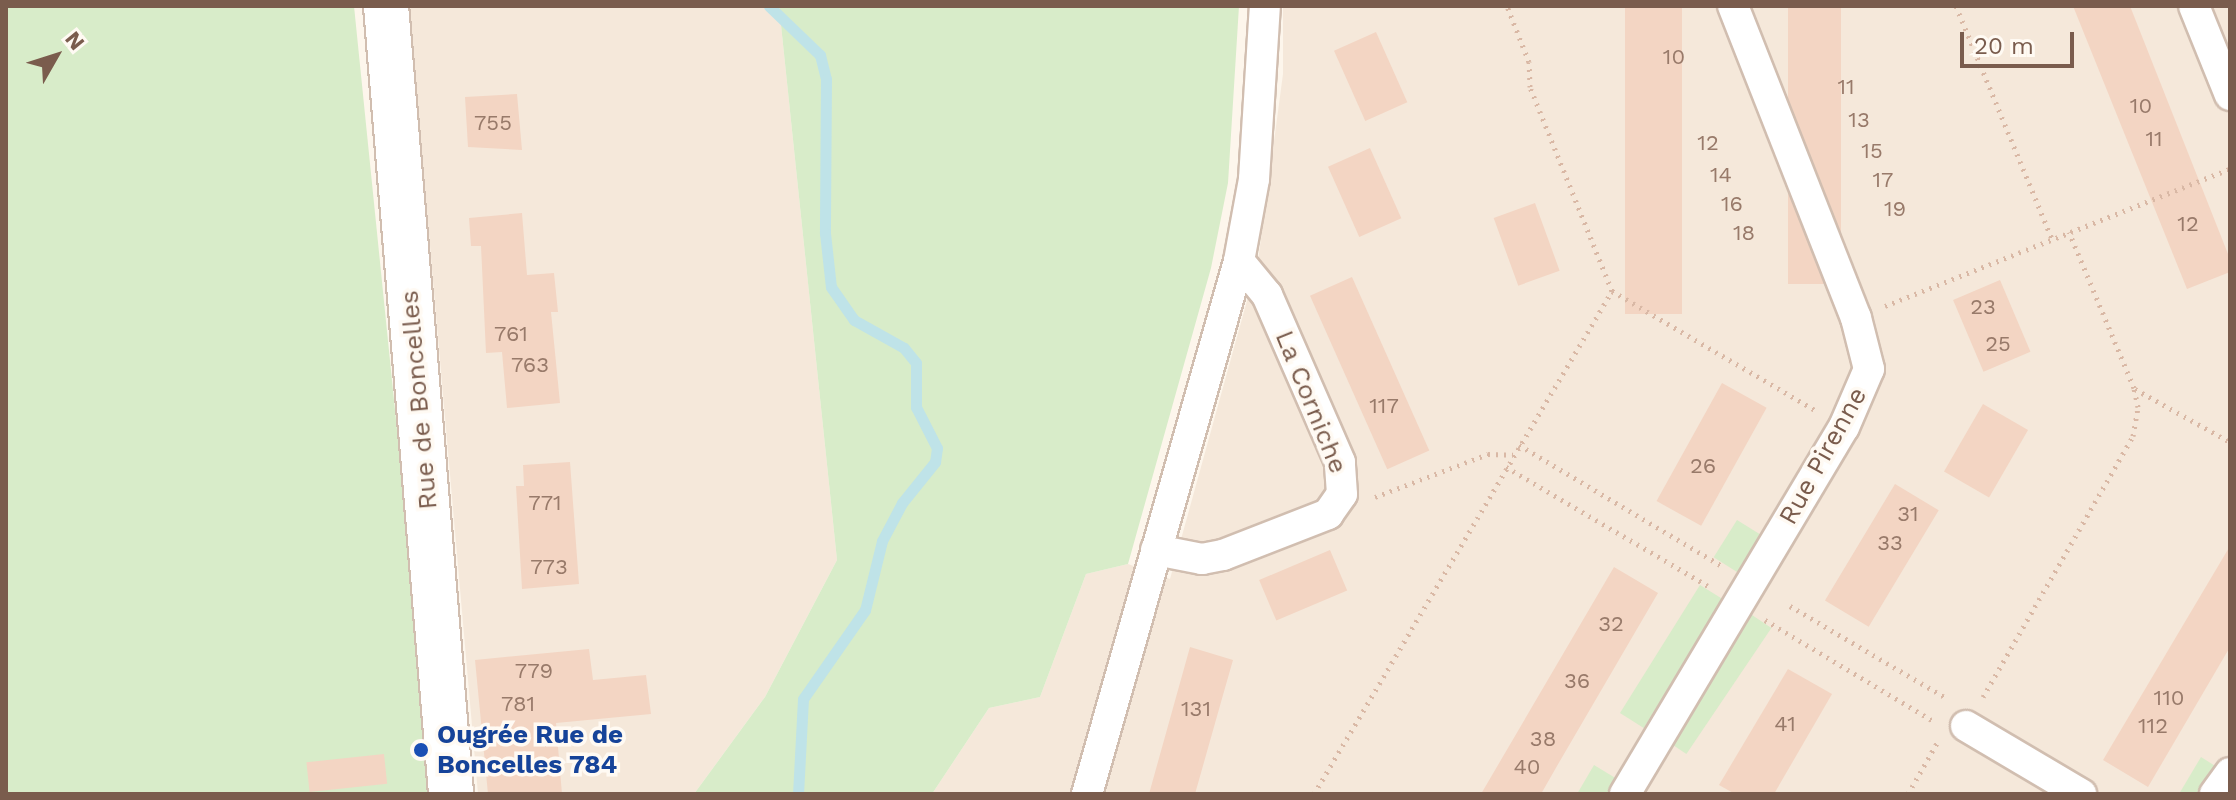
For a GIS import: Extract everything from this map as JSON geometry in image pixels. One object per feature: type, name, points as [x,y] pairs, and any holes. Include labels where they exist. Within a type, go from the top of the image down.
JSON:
[{"type":"main road","name":"Rue de Boncelles","points":[[386,6],[451,794]]},
{"type":"street","points":[[1087,794],[1239,261],[1254,179],[1265,6]]},
{"type":"street","name":"Rue Pirenne","points":[[1625,794],[1844,427],[1869,369],[1856,318],[1733,6]]},
{"type":"street","points":[[2194,6],[2230,95]]},
{"type":"street","name":"La Corniche","points":[[1156,550],[1202,559],[1223,555],[1328,514],[1341,496],[1344,478],[1334,448],[1267,295],[1239,261]]},
{"type":"street","points":[[1962,723],[2081,794]]},
{"type":"street","points":[[2215,794],[2230,773]]},
{"type":"path","points":[[1507,6],[1529,62],[1530,87],[1612,291],[1844,427]]},
{"type":"path","points":[[1956,6],[2052,239]]},
{"type":"path","points":[[1856,318],[2230,169]]},
{"type":"path","points":[[1908,794],[1962,723],[2133,436],[2138,407],[2134,388],[2069,232]]},
{"type":"path","points":[[1314,794],[1612,291]]},
{"type":"path","points":[[2134,388],[2230,442]]},
{"type":"path","points":[[1519,445],[1750,583]]},
{"type":"path","points":[[1341,496],[1367,500],[1488,454],[1513,455]]},
{"type":"path","points":[[1790,606],[1962,723]]},
{"type":"shaded area","points":[[409,6],[779,6],[837,560],[765,697],[694,794],[478,794]]},
{"type":"shaded area","points":[[1283,6],[2230,6],[2230,794],[932,794],[989,708],[1040,697],[1086,574],[1128,564],[1170,579],[1258,261],[1283,74]]},
{"type":"green space","points":[[6,6],[354,6],[434,794],[6,794]]},
{"type":"green space","points":[[779,6],[1239,6],[1228,183],[1211,268],[1128,564],[1086,574],[1040,697],[989,708],[932,794],[694,794],[765,697],[837,560]]},
{"type":"green space","points":[[1737,520],[1761,535],[1737,572],[1714,557]]},
{"type":"green space","points":[[1700,585],[1724,600],[1644,728],[1620,713]]},
{"type":"green space","points":[[1749,613],[1771,628],[1686,754],[1664,739]]},
{"type":"green space","points":[[2201,757],[2220,769],[2195,794],[2179,794]]},
{"type":"green space","points":[[1594,765],[1617,779],[1608,794],[1577,794]]},
{"type":"building","points":[[1625,6],[1682,6],[1682,314],[1625,314]]},
{"type":"building","points":[[1788,6],[1841,6],[1841,284],[1788,284]]},
{"type":"building","points":[[2073,6],[2130,6],[2230,259],[2230,272],[2187,289]]},
{"type":"building","points":[[1376,32],[1407,102],[1365,121],[1334,51]]},
{"type":"building","points":[[517,94],[522,150],[468,147],[465,97]]},
{"type":"building","points":[[1370,148],[1401,218],[1359,237],[1328,167]]},
{"type":"building","points":[[1535,203],[1560,271],[1518,286],[1494,218]]},
{"type":"building","points":[[522,213],[527,275],[554,273],[558,312],[551,312],[560,403],[507,408],[502,352],[486,353],[481,246],[471,246],[469,218]]},
{"type":"building","points":[[1352,277],[1429,451],[1387,469],[1310,296]]},
{"type":"building","points":[[2000,280],[2030,352],[1984,372],[1953,300]]},
{"type":"building","points":[[1722,383],[1767,408],[1701,526],[1657,501]]},
{"type":"building","points":[[1983,404],[2028,430],[1989,498],[1944,472]]},
{"type":"building","points":[[570,462],[579,584],[522,589],[516,486],[524,486],[523,465]]},
{"type":"building","points":[[1895,484],[1939,510],[1869,627],[1825,601]]},
{"type":"building","points":[[2230,546],[2230,647],[2148,787],[2103,760]]},
{"type":"building","points":[[1330,550],[1347,591],[1276,621],[1259,580]]},
{"type":"building","points":[[1614,567],[1658,593],[1541,794],[1481,794]]},
{"type":"building","points":[[1190,647],[1233,660],[1195,794],[1149,794]]},
{"type":"building","points":[[589,649],[593,680],[646,675],[651,714],[556,723],[562,794],[488,794],[475,660]]},
{"type":"building","points":[[1788,669],[1832,694],[1774,794],[1735,794],[1719,785]]},
{"type":"building","points":[[384,754],[387,784],[310,792],[306,762]]},
{"type":"waterway","points":[[769,6],[820,55],[826,79],[825,233],[831,287],[854,320],[904,348],[916,363],[916,407],[937,448],[935,462],[902,503],[882,541],[865,610],[803,699],[798,794]]},
{"type":"place","name":"Ougrée Rue de Boncelles 784","points":[[421,750]]}]
